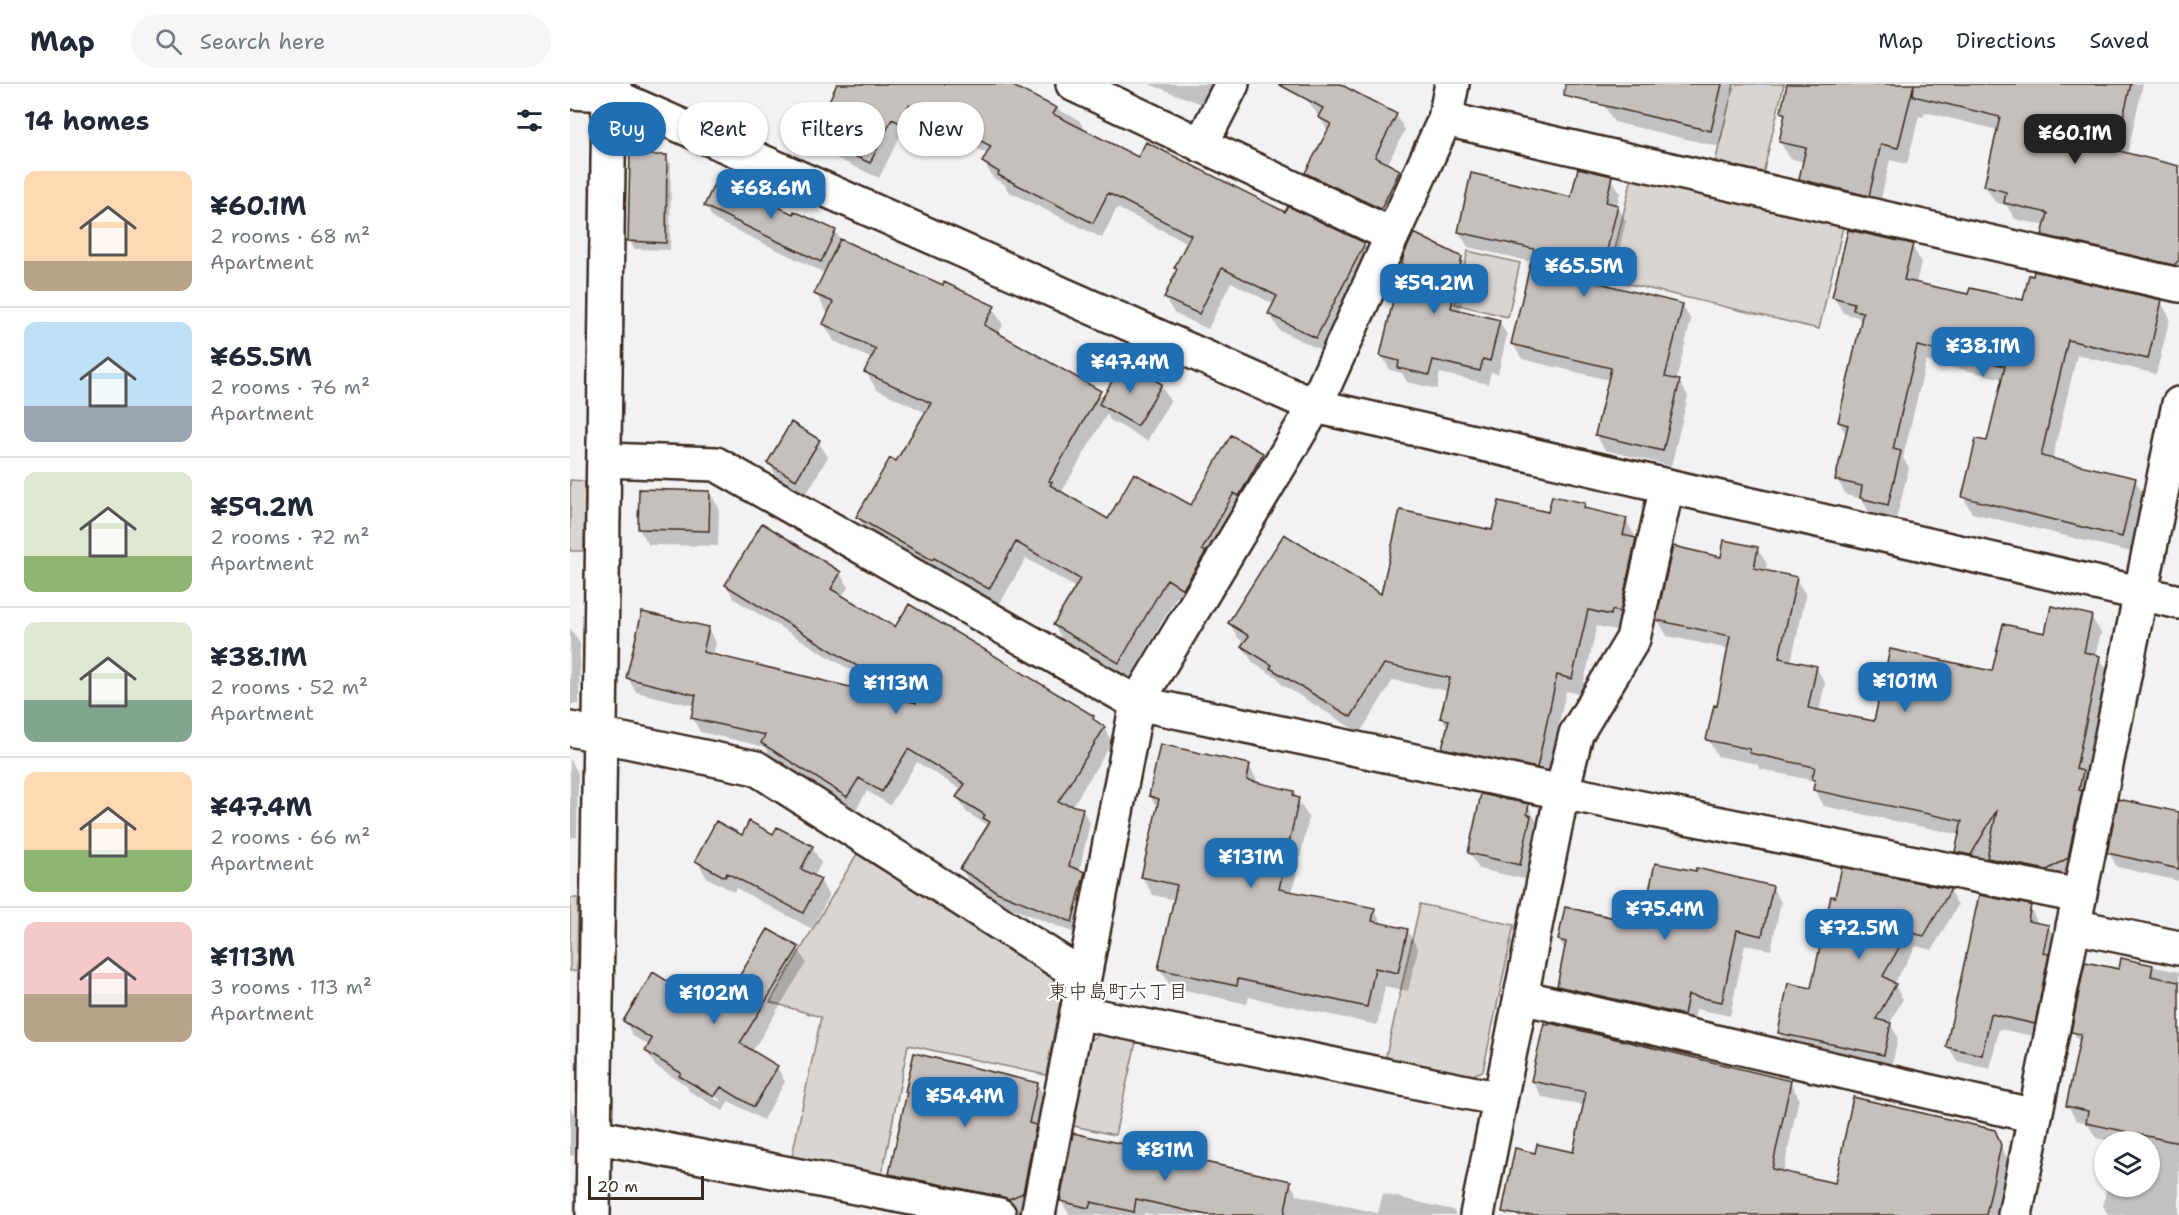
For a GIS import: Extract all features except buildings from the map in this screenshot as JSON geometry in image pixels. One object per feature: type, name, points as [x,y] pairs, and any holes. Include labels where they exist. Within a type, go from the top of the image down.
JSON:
[{"type":"street","points":[[1073,84],[1392,235]]},
{"type":"street","points":[[1201,145],[1232,84]]},
{"type":"street","points":[[1038,1215],[1137,703],[1315,406],[1445,119],[1452,84]]},
{"type":"street","points":[[593,1215],[594,1136],[585,732],[604,460],[611,89]]},
{"type":"street","points":[[570,92],[611,89],[1315,406],[2179,602]]},
{"type":"street","points":[[1445,119],[2179,285]]},
{"type":"street","points":[[2015,1215],[2179,404]]},
{"type":"street","points":[[604,460],[716,464],[1137,703],[1562,792],[2076,911],[2179,948]]},
{"type":"street","points":[[1478,1215],[1562,792],[1576,734],[1633,639],[1667,486]]},
{"type":"street","points":[[585,732],[756,768],[1084,977]]},
{"type":"street","points":[[1521,997],[2035,1116]]},
{"type":"street","points":[[1077,1012],[1500,1099]]},
{"type":"street","points":[[594,1136],[999,1215]]},
{"type":"shaded area","points":[[1734,84],[1784,84],[1763,174],[1715,163]]},
{"type":"shaded area","points":[[1632,177],[1843,227],[1819,329],[1608,279]]},
{"type":"shaded area","points":[[1468,251],[1520,263],[1508,317],[1455,304]]},
{"type":"shaded area","points":[[570,480],[585,481],[584,551],[570,551]]},
{"type":"shaded area","points":[[858,852],[1057,980],[1061,996],[1046,1075],[908,1045],[881,1179],[791,1161],[821,1017],[770,1002]]},
{"type":"shaded area","points":[[570,898],[578,898],[577,971],[570,971]]},
{"type":"shaded area","points":[[1420,904],[1514,925],[1483,1071],[1468,1077],[1385,1060]]},
{"type":"shaded area","points":[[1101,1034],[1136,1042],[1115,1135],[1069,1125],[1086,1042]]},
{"type":"district","name":"東中島町六丁目","points":[[1118,991]]}]
